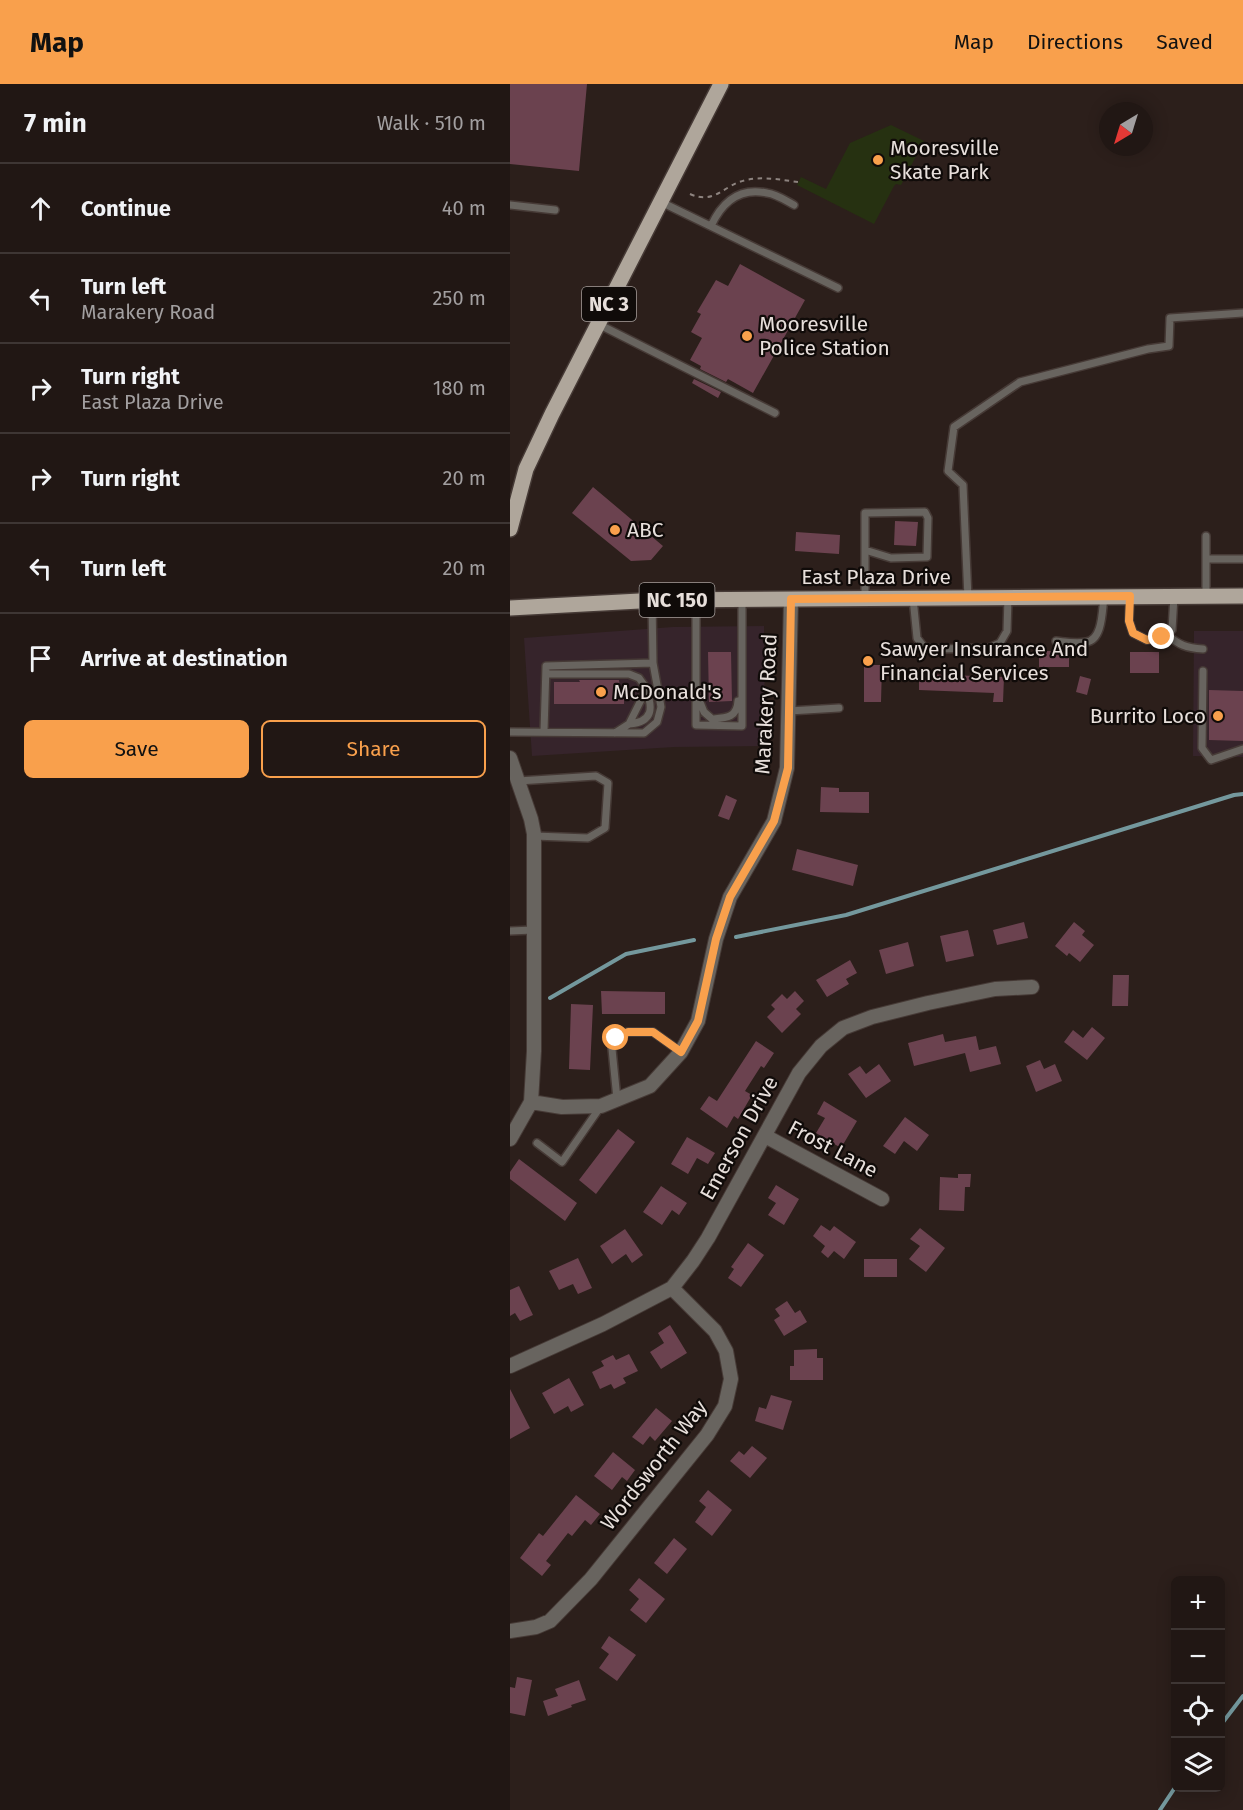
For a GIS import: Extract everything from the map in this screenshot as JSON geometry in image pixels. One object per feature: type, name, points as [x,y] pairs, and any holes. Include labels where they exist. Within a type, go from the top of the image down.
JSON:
[{"type":"main road","name":"NC 3","points":[[510,529],[526,469],[552,414],[721,84]]},
{"type":"main road","name":"East Plaza Drive","points":[[510,608],[696,600],[1243,596]]},
{"type":"street","name":"Marakery Road","points":[[531,1102],[562,1107],[601,1106],[651,1086],[681,1052],[698,1021],[716,939],[730,897],[774,821],[788,768],[791,599]]},
{"type":"street","points":[[510,758],[531,819],[534,836],[534,1050],[531,1102],[510,1139]]},
{"type":"street","name":"Emerson Drive","points":[[510,1366],[603,1324],[672,1288],[708,1238],[799,1073],[821,1046],[843,1028],[872,1017],[928,1002],[994,989],[1032,987]]},
{"type":"street","name":"Frost Lane","points":[[765,1136],[882,1199]]},
{"type":"street","name":"Wordsworth Way","points":[[510,1631],[536,1628],[550,1621],[591,1579],[707,1435],[725,1406],[731,1379],[726,1351],[715,1331],[672,1288]]},
{"type":"lane","points":[[711,226],[726,202],[752,192],[768,193],[794,204]]},
{"type":"lane","points":[[661,202],[838,288]]},
{"type":"lane","points":[[510,205],[555,210]]},
{"type":"lane","points":[[968,598],[963,485],[948,471],[954,427],[1020,382],[1148,349],[1168,346],[1170,318],[1243,313]]},
{"type":"lane","points":[[598,324],[775,413]]},
{"type":"lane","points":[[865,550],[891,558],[927,557],[928,518],[925,512],[865,513],[865,550],[865,598]]},
{"type":"lane","points":[[1206,536],[1206,596]]},
{"type":"lane","points":[[1206,559],[1243,559]]},
{"type":"lane","points":[[1130,596],[1129,621],[1133,633],[1147,640],[1162,637],[1172,630],[1174,596]]},
{"type":"lane","points":[[913,598],[917,638],[924,647],[935,649],[989,648],[1000,643],[1007,631],[1008,597]]},
{"type":"lane","points":[[1056,641],[1088,642],[1094,638],[1099,630],[1104,597]]},
{"type":"lane","points":[[696,600],[696,725],[742,726],[742,600]]},
{"type":"lane","points":[[510,732],[644,733],[657,722],[661,707],[653,663],[652,601]]},
{"type":"lane","points":[[1166,634],[1187,648],[1203,649]]},
{"type":"lane","points":[[696,692],[704,712],[712,719],[729,718],[734,714],[738,706],[738,662],[742,649]]},
{"type":"lane","points":[[544,731],[546,666],[653,663]]},
{"type":"lane","points":[[1203,671],[1203,748],[1211,760],[1243,749]]},
{"type":"lane","points":[[546,674],[629,674],[639,678],[650,699],[650,709],[648,717],[641,723],[628,724]]},
{"type":"lane","points":[[615,733],[628,724],[645,692],[644,685]]},
{"type":"lane","points":[[789,711],[839,708]]},
{"type":"lane","points":[[518,781],[597,776],[608,783],[605,828],[588,838],[534,836]]},
{"type":"lane","points":[[510,931],[533,930]]},
{"type":"lane","points":[[617,1100],[612,1049],[616,1038],[628,1032],[653,1032],[681,1052]]},
{"type":"lane","points":[[537,1143],[562,1161],[601,1106]]},
{"type":"shaded area","name":"McDonald's","points":[[764,626],[765,746],[674,747],[532,756],[524,638],[673,627]]},
{"type":"shaded area","points":[[1194,631],[1243,631],[1243,757],[1193,756]]},
{"type":"green space","name":"Mooresville Skate Park","points":[[891,125],[924,141],[901,185],[894,186],[874,224],[797,185],[801,177],[826,189],[850,143]]},
{"type":"building","points":[[510,84],[587,84],[579,171],[510,164]]},
{"type":"building","points":[[740,264],[805,300],[753,393],[728,379],[726,382],[700,369],[701,366],[690,360],[702,338],[691,332],[701,314],[697,312],[716,280],[728,286]]},
{"type":"building","points":[[694,379],[721,392],[718,398],[692,383]]},
{"type":"building","points":[[593,487],[663,546],[651,560],[631,561],[572,513]]},
{"type":"building","points":[[895,521],[918,522],[916,546],[894,545]]},
{"type":"building","points":[[796,532],[840,535],[839,554],[795,551]]},
{"type":"building","points":[[1039,651],[1069,651],[1069,667],[1039,667]]},
{"type":"building","points":[[708,652],[731,652],[732,701],[709,702]]},
{"type":"building","points":[[1130,652],[1159,652],[1159,673],[1130,673]]},
{"type":"building","points":[[864,665],[882,665],[881,702],[864,702]]},
{"type":"building","points":[[919,674],[1004,677],[1003,702],[993,702],[994,693],[919,690]]},
{"type":"building","points":[[1080,676],[1091,679],[1087,695],[1076,692]]},
{"type":"building","points":[[579,680],[619,680],[620,687],[624,687],[624,704],[554,704],[554,682],[580,682]]},
{"type":"building","points":[[1209,690],[1243,691],[1243,741],[1209,740]]},
{"type":"building","points":[[821,787],[839,788],[839,792],[869,792],[869,813],[820,812]]},
{"type":"building","points":[[726,795],[737,800],[729,820],[718,816]]},
{"type":"building","points":[[797,849],[858,865],[853,886],[792,870]]},
{"type":"building","points":[[1024,922],[1028,938],[997,945],[993,930]]},
{"type":"building","points":[[1074,922],[1085,931],[1082,935],[1094,945],[1080,962],[1069,953],[1067,956],[1055,946]]},
{"type":"building","points":[[968,930],[974,956],[946,962],[940,936]]},
{"type":"building","points":[[908,942],[914,966],[886,974],[879,950]]},
{"type":"building","points":[[850,960],[857,973],[846,979],[849,984],[827,997],[816,980]]},
{"type":"building","points":[[1113,975],[1129,975],[1128,1006],[1112,1006]]},
{"type":"building","points":[[601,991],[665,992],[665,1014],[602,1014]]},
{"type":"building","points":[[795,991],[804,1001],[796,1009],[801,1014],[782,1033],[767,1017],[775,1009],[771,1005],[782,994],[787,999]]},
{"type":"building","points":[[571,1004],[593,1005],[590,1070],[569,1069]]},
{"type":"building","points":[[1092,1027],[1105,1038],[1087,1060],[1064,1042],[1073,1030],[1083,1038]]},
{"type":"building","points":[[943,1034],[945,1042],[976,1036],[979,1050],[996,1046],[1001,1064],[970,1072],[965,1053],[914,1066],[908,1043]]},
{"type":"building","points":[[756,1041],[774,1053],[764,1068],[761,1066],[745,1091],[752,1095],[738,1119],[734,1116],[727,1128],[700,1109],[709,1096],[717,1101]]},
{"type":"building","points":[[1040,1060],[1044,1069],[1055,1064],[1062,1081],[1036,1092],[1026,1066]]},
{"type":"building","points":[[879,1064],[891,1081],[866,1098],[848,1074],[860,1066],[866,1074]]},
{"type":"building","points":[[824,1101],[857,1121],[841,1148],[816,1133],[825,1118],[817,1114]]},
{"type":"building","points":[[905,1117],[929,1135],[917,1151],[904,1141],[895,1154],[883,1146]]},
{"type":"building","points":[[618,1129],[635,1142],[596,1194],[579,1180]]},
{"type":"building","points":[[687,1137],[715,1153],[708,1164],[697,1158],[688,1174],[671,1164]]},
{"type":"building","points":[[519,1159],[577,1203],[565,1221],[510,1179],[510,1172]]},
{"type":"building","points":[[958,1174],[971,1174],[970,1187],[965,1187],[964,1211],[939,1210],[940,1177],[958,1178]]},
{"type":"building","points":[[776,1185],[799,1199],[784,1225],[768,1215],[776,1203],[768,1198]]},
{"type":"building","points":[[661,1186],[687,1203],[679,1215],[672,1210],[662,1225],[643,1212]]},
{"type":"building","points":[[821,1225],[830,1231],[834,1226],[856,1242],[844,1259],[834,1251],[828,1258],[821,1252],[825,1246],[813,1236]]},
{"type":"building","points":[[920,1228],[945,1248],[926,1272],[909,1259],[920,1246],[910,1239]]},
{"type":"building","points":[[625,1229],[643,1255],[632,1263],[626,1254],[612,1264],[600,1246]]},
{"type":"building","points":[[748,1243],[764,1255],[741,1287],[728,1278],[734,1269],[731,1267]]},
{"type":"building","points":[[578,1258],[592,1288],[578,1294],[573,1284],[559,1290],[549,1271]]},
{"type":"building","points":[[864,1259],[897,1259],[897,1277],[864,1277]]},
{"type":"building","points":[[519,1286],[533,1315],[520,1321],[515,1313],[510,1316],[510,1290]]},
{"type":"building","points":[[787,1301],[795,1313],[800,1310],[807,1322],[784,1336],[774,1320],[780,1316],[775,1309]]},
{"type":"building","points":[[670,1325],[687,1353],[661,1369],[650,1352],[664,1343],[658,1333]]},
{"type":"building","points":[[817,1349],[817,1358],[823,1358],[823,1380],[790,1380],[790,1366],[794,1366],[794,1350]]},
{"type":"building","points":[[629,1354],[638,1371],[623,1378],[626,1383],[614,1389],[611,1384],[600,1389],[592,1372],[604,1366],[601,1361],[613,1355],[616,1360]]},
{"type":"building","points":[[569,1378],[584,1405],[571,1412],[568,1406],[554,1414],[542,1393]]},
{"type":"building","points":[[510,1389],[530,1428],[510,1439]]},
{"type":"building","points":[[771,1395],[792,1401],[783,1430],[755,1421],[759,1407],[766,1409]]},
{"type":"building","points":[[656,1408],[672,1421],[655,1441],[650,1436],[643,1445],[632,1437]]},
{"type":"building","points":[[752,1446],[767,1458],[750,1478],[730,1461],[739,1451],[744,1455]]},
{"type":"building","points":[[613,1452],[635,1470],[627,1481],[622,1477],[612,1490],[594,1476]]},
{"type":"building","points":[[708,1490],[732,1510],[712,1536],[695,1522],[706,1507],[699,1501]]},
{"type":"building","points":[[576,1495],[600,1514],[591,1525],[585,1520],[572,1536],[568,1533],[546,1561],[551,1565],[542,1576],[520,1558],[539,1533],[543,1536]]},
{"type":"building","points":[[674,1538],[687,1549],[667,1574],[654,1563]]},
{"type":"building","points":[[639,1578],[665,1599],[646,1623],[630,1610],[639,1599],[629,1590]]},
{"type":"building","points":[[609,1636],[636,1655],[617,1681],[599,1668],[609,1654],[601,1648]]},
{"type":"building","points":[[517,1677],[532,1680],[525,1716],[510,1713],[510,1687],[515,1688]]},
{"type":"building","points":[[579,1680],[586,1700],[548,1716],[543,1701],[558,1696],[555,1689]]},
{"type":"waterway","points":[[736,937],[846,915],[1243,794]]},
{"type":"waterway","points":[[550,998],[626,954],[694,940]]},
{"type":"waterway","points":[[1225,1719],[1243,1696]]},
{"type":"waterway","points":[[1160,1810],[1172,1792]]},
{"type":"place","name":"Mooresville Skate Park","points":[[878,160]]},
{"type":"place","name":"Mooresville Police Station","points":[[747,336]]},
{"type":"place","name":"ABC","points":[[615,530]]},
{"type":"place","name":"Sawyer Insurance And Financial Services","points":[[868,661]]},
{"type":"place","name":"McDonald's","points":[[601,692]]},
{"type":"place","name":"Burrito Loco","points":[[1218,716]]},
{"type":"route","points":[[616,1038],[628,1032],[653,1032],[681,1052],[698,1021],[716,939],[730,897],[774,821],[788,768],[791,599],[1130,596],[1129,621],[1133,633],[1147,640],[1162,637]]}]
